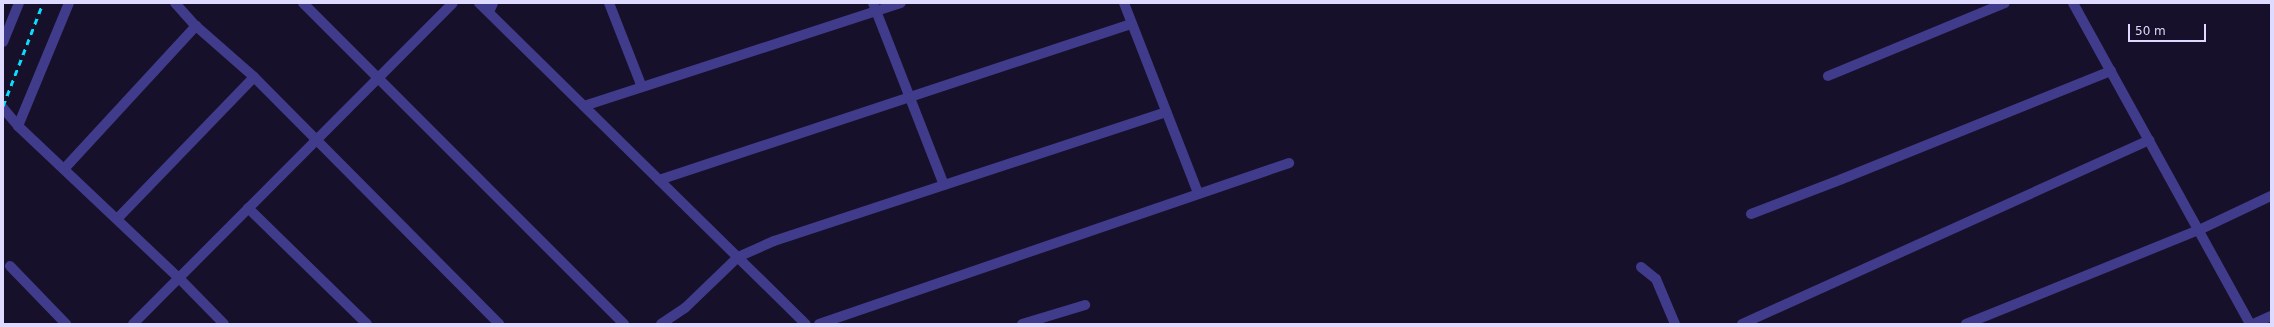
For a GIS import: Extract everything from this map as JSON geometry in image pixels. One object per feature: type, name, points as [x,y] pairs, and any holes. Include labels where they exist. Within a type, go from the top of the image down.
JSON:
[{"type":"street","points":[[3,42],[19,3]]},
{"type":"street","points":[[18,126],[69,3]]},
{"type":"street","points":[[175,3],[196,26],[254,77],[499,324]]},
{"type":"street","points":[[303,3],[624,324]]},
{"type":"street","points":[[133,324],[453,3]]},
{"type":"street","points":[[479,3],[491,8],[584,106],[806,324]]},
{"type":"street","points":[[609,3],[642,87]]},
{"type":"street","points":[[584,106],[875,7],[901,3]]},
{"type":"street","points":[[1124,3],[1198,193]]},
{"type":"street","points":[[1828,76],[2005,3]]},
{"type":"street","points":[[2073,3],[2252,324],[2271,316]]},
{"type":"street","points":[[875,7],[944,185]]},
{"type":"street","points":[[659,180],[1132,24]]},
{"type":"street","points":[[64,169],[196,26]]},
{"type":"street","points":[[1751,214],[2111,71]]},
{"type":"street","points":[[117,219],[254,77]]},
{"type":"street","points":[[3,108],[18,126],[179,278],[224,324]]},
{"type":"street","points":[[661,324],[685,308],[738,257],[774,242],[1166,112]]},
{"type":"street","points":[[1742,324],[2149,140]]},
{"type":"street","points":[[819,324],[1288,163]]},
{"type":"street","points":[[1966,324],[2199,230],[2271,196]]},
{"type":"street","points":[[248,208],[367,324]]},
{"type":"street","points":[[10,266],[66,324]]},
{"type":"street","points":[[1641,267],[1656,279],[1675,324]]},
{"type":"street","points":[[1022,324],[1085,305]]},
{"type":"railway","points":[[3,106],[43,3]]}]
